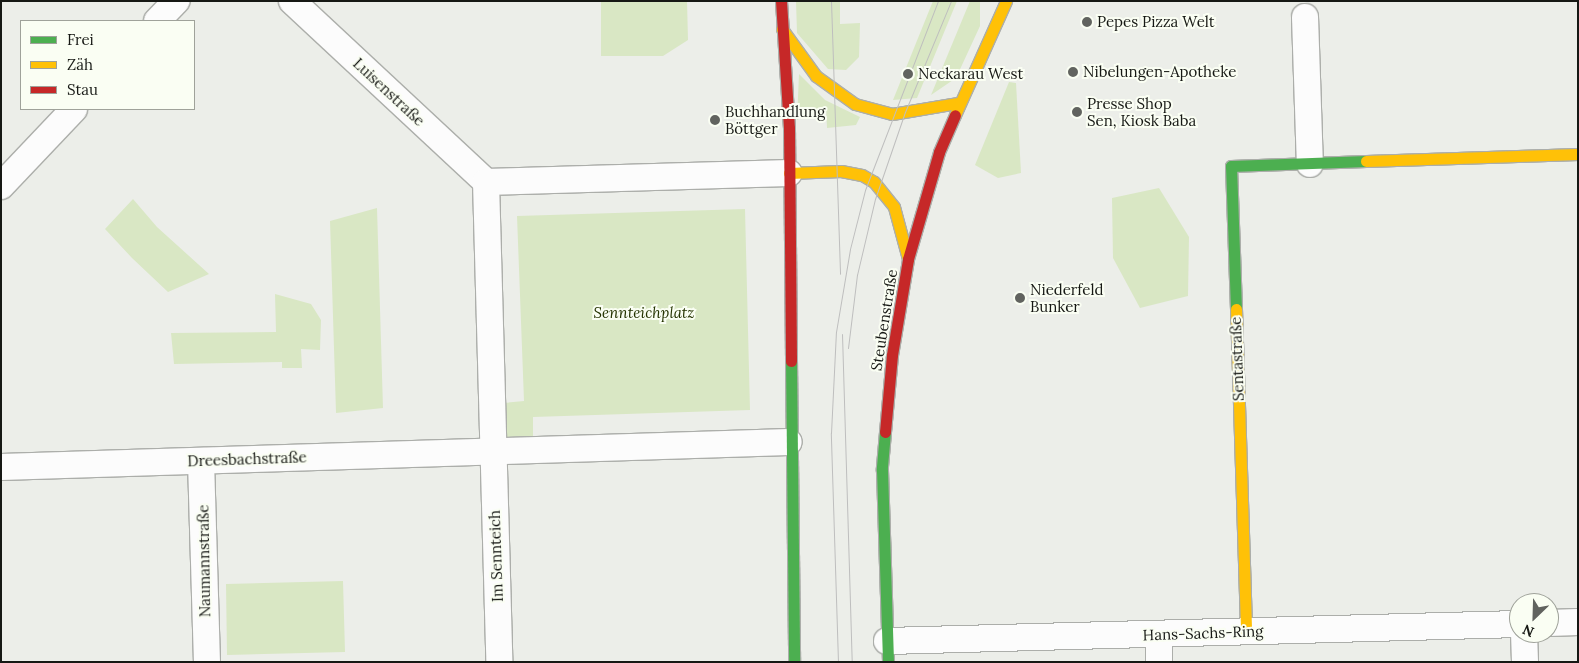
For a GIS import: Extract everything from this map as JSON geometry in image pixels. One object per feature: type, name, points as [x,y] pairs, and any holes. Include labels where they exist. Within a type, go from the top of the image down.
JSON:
[{"type":"street","points":[[158,20],[176,1]]},
{"type":"street","name":"Luisenstraße","points":[[292,1],[486,182]]},
{"type":"street","points":[[781,1],[789,173],[789,442],[794,662]]},
{"type":"street","name":"Steubenstraße","points":[[888,651],[882,470],[892,355],[908,260],[939,152],[958,103],[1006,1]]},
{"type":"street","points":[[1305,17],[1310,164]]},
{"type":"street","points":[[782,29],[816,76],[843,98],[864,107],[892,114],[958,103]]},
{"type":"street","points":[[1,186],[73,110]]},
{"type":"street","name":"Sentastraße","points":[[1246,632],[1230,166],[1578,154]]},
{"type":"street","points":[[789,442],[493,451],[486,182],[841,171],[862,175],[874,182],[894,207],[908,260]]},
{"type":"street","name":"Dreesbachstraße","points":[[1,467],[493,451]]},
{"type":"street","name":"Im Sennteich","points":[[493,451],[499,662]]},
{"type":"street","name":"Naumannstraße","points":[[201,461],[206,662]]},
{"type":"street","points":[[1559,623],[1578,622]]},
{"type":"street","name":"Hans-Sachs-Ring","points":[[888,651],[1159,635],[1509,624]]},
{"type":"street","points":[[1159,635],[1160,662]]},
{"type":"street","points":[[1524,643],[1525,662]]},
{"type":"green space","points":[[601,1],[687,1],[688,40],[663,56],[601,56]]},
{"type":"green space","points":[[796,1],[840,1],[840,24],[860,23],[859,57],[846,70],[828,69],[797,33]]},
{"type":"green space","points":[[933,1],[957,1],[917,98],[893,100]]},
{"type":"green space","points":[[970,1],[980,1],[980,26],[956,78],[931,95]]},
{"type":"green space","points":[[799,74],[825,100],[860,117],[856,125],[827,128],[826,106],[797,120]]},
{"type":"green space","points":[[1009,82],[1016,83],[1021,173],[998,178],[975,165]]},
{"type":"green space","points":[[1159,188],[1189,237],[1188,296],[1140,308],[1113,258],[1112,198]]},
{"type":"green space","points":[[133,199],[157,227],[209,274],[168,292],[132,258],[105,229]]},
{"type":"green space","points":[[377,208],[383,408],[336,413],[330,221]]},
{"type":"green space","name":"Sennteichplatz","points":[[745,209],[750,410],[533,417],[533,437],[505,438],[504,403],[524,401],[517,216]]},
{"type":"green space","points":[[275,294],[311,304],[321,320],[320,350],[301,349],[302,368],[282,368],[282,362],[174,364],[171,333],[276,332]]},
{"type":"green space","points":[[343,581],[345,652],[227,655],[226,584]]},
{"type":"tram line","points":[[831,1],[840,274]]},
{"type":"tram line","points":[[838,662],[831,433],[836,332],[850,249],[865,190],[938,1]]},
{"type":"tram line","points":[[848,348],[857,275],[875,199],[905,112],[951,1]]},
{"type":"tram line","points":[[842,334],[852,662]]},
{"type":"traffic: fast","points":[[1236,309],[1231,166],[1366,161]]},
{"type":"traffic: fast","points":[[791,361],[794,662]]},
{"type":"traffic: fast","points":[[885,432],[882,470],[888,662]]},
{"type":"traffic: slow","points":[[955,115],[1006,1]]},
{"type":"traffic: slow","points":[[782,29],[816,76],[855,104],[892,114],[958,103]]},
{"type":"traffic: slow","points":[[1366,161],[1578,154]]},
{"type":"traffic: slow","points":[[789,173],[841,171],[862,175],[874,182],[894,207],[908,259]]},
{"type":"traffic: slow","points":[[1236,309],[1246,632]]},
{"type":"traffic: jam","points":[[781,1],[789,128],[791,361]]},
{"type":"traffic: jam","points":[[885,432],[892,355],[908,259],[939,152],[955,115]]},
{"type":"place","name":"Pepes Pizza Welt","points":[[1087,22]]},
{"type":"place","name":"Nibelungen-Apotheke","points":[[1073,72]]},
{"type":"place","name":"Neckarau West","points":[[908,74]]},
{"type":"place","name":"Presse Shop Sen, Kiosk Baba","points":[[1077,112]]},
{"type":"place","name":"Buchhandlung Böttger","points":[[715,120]]},
{"type":"place","name":"Niederfeld Bunker","points":[[1020,298]]}]
